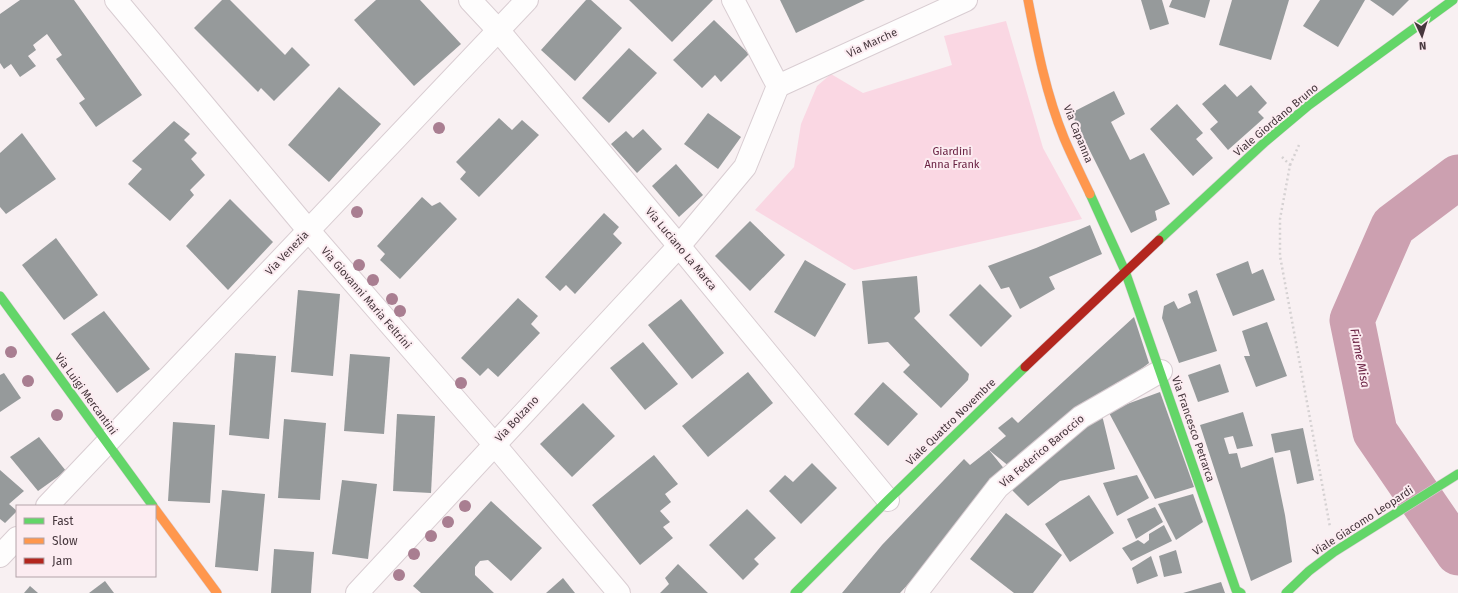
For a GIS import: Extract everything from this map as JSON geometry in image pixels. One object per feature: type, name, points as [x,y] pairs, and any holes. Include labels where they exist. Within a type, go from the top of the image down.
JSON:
[{"type":"main road","name":"Via Capanna","points":[[1028,0],[1039,55],[1050,97],[1064,138],[1125,271]]},
{"type":"main road","name":"Viale Giordano Bruno","points":[[1125,271],[1265,142],[1309,105],[1453,0]]},
{"type":"main road","name":"Via Francesco Petrarca","points":[[1125,271],[1236,590],[1241,593]]},
{"type":"main road","name":"Viale Quattro Novembre","points":[[795,593],[888,500],[1125,271]]},
{"type":"main road","name":"Via Luigi Mercantini","points":[[0,296],[152,505]]},
{"type":"main road","name":"Viale Giacomo Leopardi","points":[[1286,593],[1309,571],[1334,552],[1458,474]]},
{"type":"main road","points":[[156,510],[216,593]]},
{"type":"street","name":"Via Giovanni Maria Feltrini","points":[[116,0],[308,231],[494,444],[619,593]]},
{"type":"street","name":"Via Luciano La Marca","points":[[470,0],[498,30],[679,246],[888,500]]},
{"type":"street","name":"Via Venezia","points":[[48,505],[526,0]]},
{"type":"street","points":[[679,246],[745,168],[778,86],[733,0]]},
{"type":"street","name":"Via Marche","points":[[778,86],[966,0]]},
{"type":"street","name":"Via Bolzano","points":[[357,593],[679,246]]},
{"type":"street","name":"Via Federico Baroccio","points":[[916,593],[998,487],[1081,417],[1161,371]]},
{"type":"street","points":[[0,556],[16,539]]},
{"type":"path","points":[[1265,142],[1290,165],[1280,219],[1280,256],[1334,552]]},
{"type":"green space","name":"Giardini Anna Frank","points":[[1006,21],[1043,148],[1082,219],[854,270],[755,210],[794,167],[801,124],[817,86],[831,74],[863,93],[952,65],[944,36]]},
{"type":"building","points":[[20,0],[74,0],[142,95],[96,127],[79,103],[85,99],[56,59],[62,55],[47,34],[33,45],[36,50],[28,56],[36,66],[20,77],[11,64],[4,69],[0,63],[0,14]]},
{"type":"building","points":[[222,0],[230,0],[285,55],[292,47],[310,65],[274,101],[261,88],[258,92],[194,28]]},
{"type":"building","points":[[376,0],[420,0],[461,44],[414,86],[354,20]]},
{"type":"building","points":[[586,0],[591,0],[622,28],[575,81],[541,50]]},
{"type":"building","points":[[629,0],[713,0],[672,42]]},
{"type":"building","points":[[780,0],[865,0],[796,33]]},
{"type":"building","points":[[1141,0],[1162,0],[1169,24],[1150,30]]},
{"type":"building","points":[[1172,0],[1210,0],[1205,18],[1169,7]]},
{"type":"building","points":[[1232,0],[1289,0],[1271,60],[1219,45]]},
{"type":"building","points":[[1320,0],[1365,0],[1338,47],[1303,26]]},
{"type":"building","points":[[1370,0],[1409,0],[1393,16]]},
{"type":"building","points":[[714,20],[749,54],[721,82],[715,75],[702,88],[673,60]]},
{"type":"building","points":[[629,48],[657,73],[609,123],[582,98]]},
{"type":"building","points":[[1225,84],[1237,97],[1251,85],[1267,103],[1258,112],[1264,118],[1228,150],[1210,129],[1218,122],[1202,104]]},
{"type":"building","points":[[339,87],[381,124],[329,182],[288,145]]},
{"type":"building","points":[[1114,91],[1125,114],[1111,122],[1130,160],[1144,153],[1170,204],[1155,211],[1157,220],[1131,233],[1071,113]]},
{"type":"building","points":[[1177,104],[1203,133],[1196,139],[1213,158],[1193,176],[1150,129]]},
{"type":"building","points":[[708,113],[741,137],[718,169],[684,144]]},
{"type":"building","points":[[499,118],[512,130],[522,120],[539,135],[479,197],[460,179],[466,172],[456,162]]},
{"type":"building","points":[[174,121],[190,134],[184,140],[197,153],[191,159],[205,175],[190,190],[194,195],[170,221],[128,184],[142,169],[132,161]]},
{"type":"building","points":[[643,129],[662,149],[637,173],[611,144],[626,131],[633,138]]},
{"type":"building","points":[[22,133],[56,179],[6,214],[0,207],[0,153]]},
{"type":"building","points":[[676,164],[703,195],[679,217],[652,186]]},
{"type":"building","points":[[422,197],[432,206],[440,202],[457,219],[400,279],[380,260],[385,254],[377,246]]},
{"type":"building","points":[[230,199],[273,242],[228,290],[186,246]]},
{"type":"building","points":[[604,213],[619,227],[613,234],[622,243],[575,294],[566,285],[560,291],[545,277]]},
{"type":"building","points":[[750,221],[785,255],[750,291],[715,256]]},
{"type":"building","points":[[1090,225],[1102,254],[1049,277],[1055,289],[1020,309],[1009,287],[1001,289],[988,266],[1036,248]]},
{"type":"building","points":[[56,238],[98,295],[64,320],[22,265]]},
{"type":"building","points":[[805,260],[846,284],[815,337],[774,312]]},
{"type":"building","points":[[1248,261],[1252,274],[1263,269],[1275,300],[1233,316],[1216,274]]},
{"type":"building","points":[[917,276],[920,312],[914,318],[969,374],[968,380],[941,408],[903,372],[910,365],[888,342],[868,344],[862,281]]},
{"type":"building","points":[[980,284],[1012,316],[981,347],[949,315]]},
{"type":"building","points":[[298,290],[340,294],[333,376],[291,372]]},
{"type":"building","points":[[1197,290],[1217,351],[1179,363],[1162,318],[1164,306],[1174,301],[1178,309],[1191,303],[1188,294]]},
{"type":"building","points":[[518,298],[538,316],[531,324],[540,333],[498,377],[488,368],[480,376],[461,358]]},
{"type":"building","points":[[681,299],[724,353],[692,379],[648,325]]},
{"type":"building","points":[[104,311],[150,369],[117,393],[71,334]]},
{"type":"building","points":[[1134,317],[1149,363],[1120,385],[1118,382],[1084,407],[1010,467],[989,450],[1006,436],[998,428],[1012,417],[1018,423]]},
{"type":"building","points":[[1267,322],[1287,376],[1256,387],[1244,356],[1250,356],[1242,331]]},
{"type":"building","points":[[643,342],[678,384],[645,410],[610,368]]},
{"type":"building","points":[[235,353],[276,356],[269,439],[229,435]]},
{"type":"building","points":[[350,354],[390,357],[384,434],[344,431]]},
{"type":"building","points":[[1220,364],[1229,392],[1198,402],[1188,375]]},
{"type":"building","points":[[748,372],[773,403],[708,457],[682,426]]},
{"type":"building","points":[[4,373],[21,398],[0,412],[0,375]]},
{"type":"building","points":[[883,382],[918,414],[888,446],[854,414]]},
{"type":"building","points":[[1160,392],[1194,487],[1155,499],[1108,411]]},
{"type":"building","points":[[583,403],[615,436],[572,477],[540,444]]},
{"type":"building","points":[[1243,412],[1253,446],[1237,449],[1233,436],[1224,438],[1229,454],[1237,453],[1241,468],[1273,457],[1285,515],[1292,562],[1251,581],[1200,425]]},
{"type":"building","points":[[397,414],[435,416],[431,493],[393,491]]},
{"type":"building","points":[[1102,415],[1115,469],[1060,481],[1028,506],[1012,490],[1064,443]]},
{"type":"building","points":[[284,419],[326,423],[320,500],[278,498]]},
{"type":"building","points":[[173,422],[215,425],[210,503],[168,501]]},
{"type":"building","points":[[1303,428],[1314,480],[1297,484],[1290,450],[1275,453],[1271,434]]},
{"type":"building","points":[[39,437],[66,471],[38,491],[10,457]]},
{"type":"building","points":[[989,450],[1006,471],[935,555],[900,593],[842,593],[882,545],[964,459],[970,465]]},
{"type":"building","points":[[654,455],[678,484],[665,494],[671,502],[660,511],[670,522],[663,527],[673,538],[640,565],[592,505]]},
{"type":"building","points":[[812,463],[837,488],[801,524],[769,491],[785,475],[793,482]]},
{"type":"building","points":[[0,470],[24,491],[9,504],[16,510],[16,512],[5,523],[0,519]]},
{"type":"building","points":[[1137,475],[1149,498],[1117,516],[1103,483]]},
{"type":"building","points":[[342,480],[377,484],[368,559],[332,554]]},
{"type":"building","points":[[222,490],[265,494],[258,571],[215,567]]},
{"type":"building","points":[[1193,494],[1203,522],[1176,540],[1158,504]]},
{"type":"building","points":[[1089,495],[1114,533],[1070,562],[1045,524]]},
{"type":"building","points":[[491,501],[542,548],[511,581],[488,560],[480,561],[475,567],[475,575],[494,593],[421,593],[413,586]]},
{"type":"building","points":[[1155,507],[1163,522],[1136,539],[1127,519]]},
{"type":"building","points":[[747,509],[776,538],[754,559],[759,564],[743,580],[709,545]]},
{"type":"building","points":[[1006,513],[1062,555],[1033,593],[1014,593],[970,559]]},
{"type":"building","points":[[1164,525],[1172,541],[1131,561],[1122,548],[1138,540],[1144,544],[1149,540],[1149,534]]},
{"type":"building","points":[[274,549],[314,552],[311,593],[271,593]]},
{"type":"building","points":[[1176,550],[1182,573],[1164,577],[1159,556]]},
{"type":"building","points":[[1151,556],[1158,576],[1137,584],[1132,568]]},
{"type":"building","points":[[678,564],[708,593],[660,593],[669,584],[665,578]]},
{"type":"building","points":[[563,578],[575,593],[546,593]]},
{"type":"building","points":[[105,581],[114,593],[89,593]]},
{"type":"building","points":[[1221,582],[1225,593],[1183,593]]},
{"type":"building","points":[[30,586],[38,593],[24,593]]},
{"type":"waterway","name":"Fiume Misa","points":[[1458,177],[1393,226],[1352,320],[1375,432],[1458,553]]},
{"type":"traffic: fast","points":[[1159,240],[1265,142],[1309,105],[1453,0]]},
{"type":"traffic: fast","points":[[1090,194],[1125,271],[1236,590],[1241,593]]},
{"type":"traffic: fast","points":[[0,296],[152,505]]},
{"type":"traffic: fast","points":[[795,593],[1025,367]]},
{"type":"traffic: fast","points":[[1286,593],[1309,571],[1334,552],[1458,474]]},
{"type":"traffic: slow","points":[[1028,0],[1052,104],[1064,138],[1090,194]]},
{"type":"traffic: slow","points":[[156,510],[217,593]]},
{"type":"traffic: jam","points":[[1025,367],[1159,240]]}]
